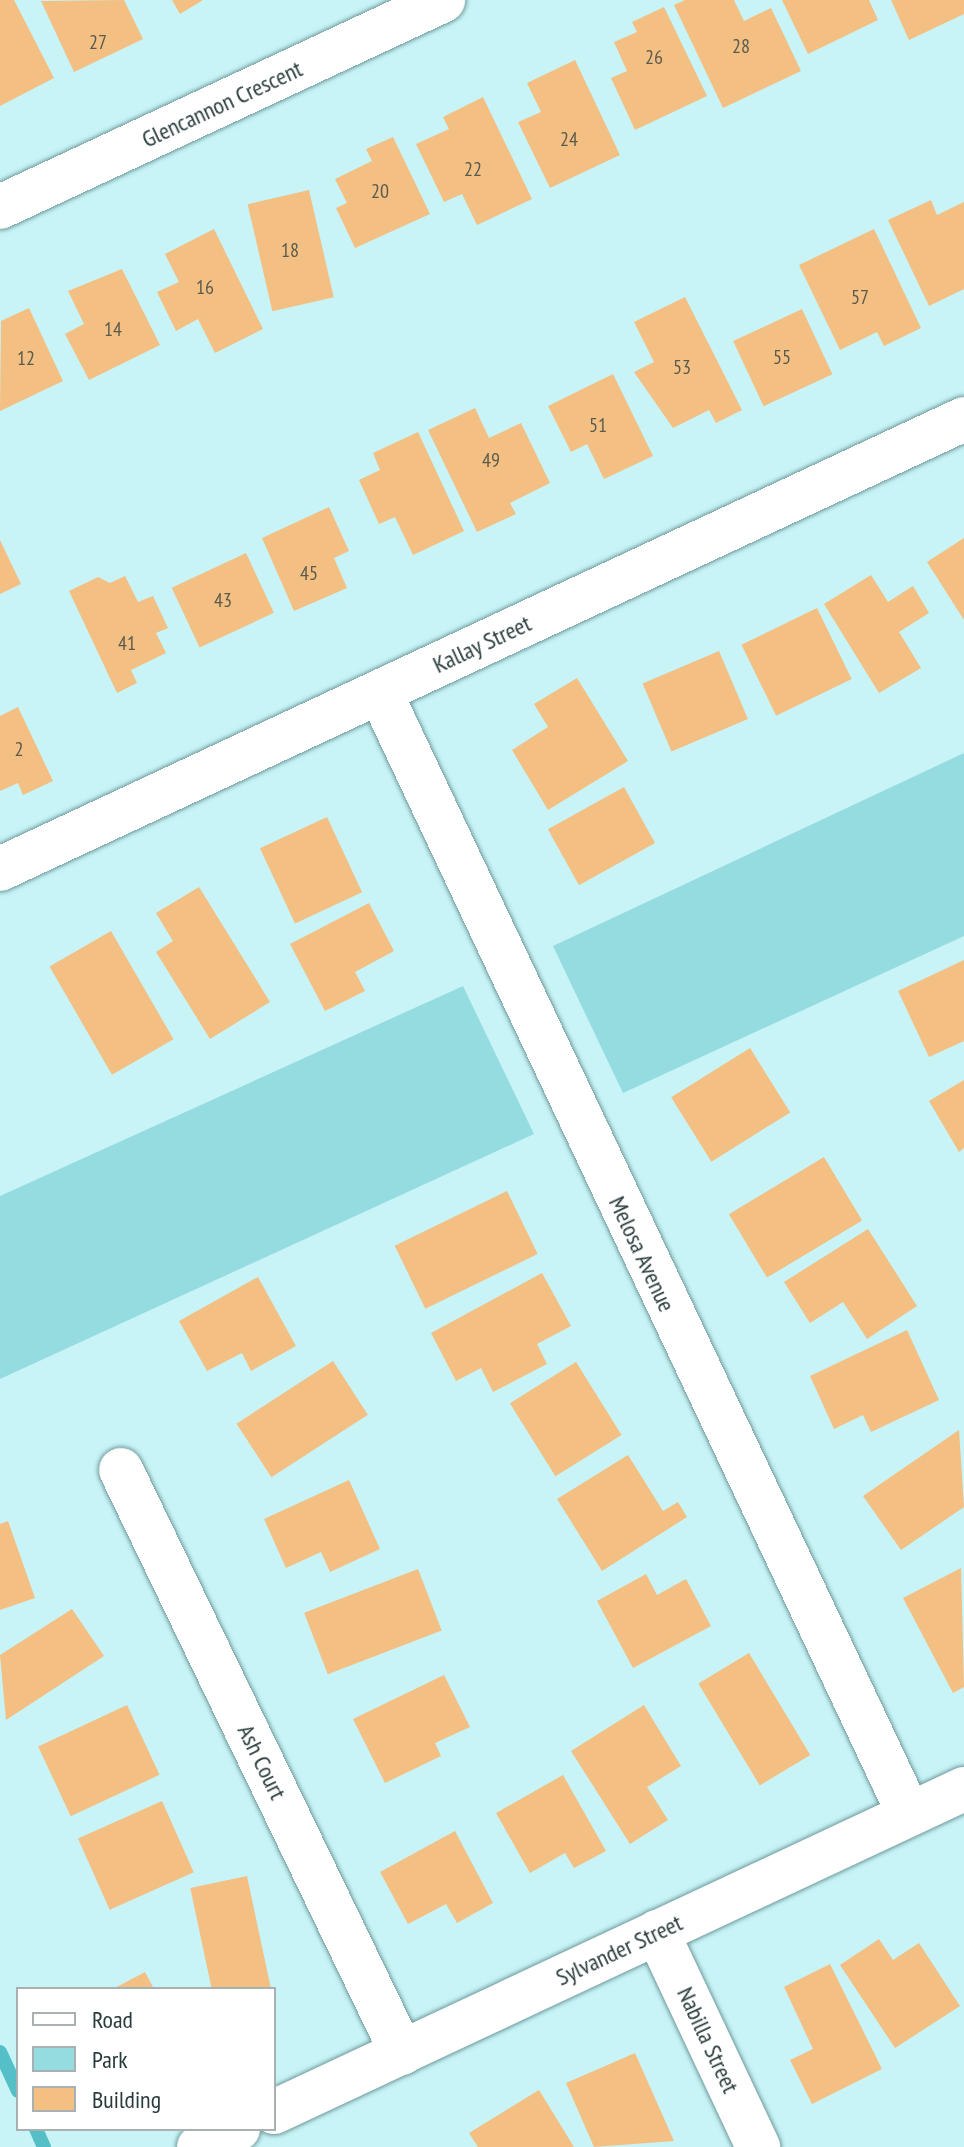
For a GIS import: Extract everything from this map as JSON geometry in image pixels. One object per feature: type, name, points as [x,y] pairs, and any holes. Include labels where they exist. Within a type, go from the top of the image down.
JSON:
[{"type":"street","name":"Glencannon Crescent","points":[[0,207],[443,0]]},
{"type":"street","name":"Kallay Street","points":[[0,869],[964,419]]},
{"type":"street","name":"Melosa Avenue","points":[[380,692],[909,1814]]},
{"type":"street","name":"Ash Court","points":[[121,1470],[402,2053]]},
{"type":"street","name":"Sylvander Street","points":[[276,2111],[964,1789]]},
{"type":"street","name":"Nabilla Street","points":[[657,1932],[758,2147]]},
{"type":"street","points":[[199,2147],[234,2131]]},
{"type":"green space","points":[[964,753],[964,936],[623,1093],[553,946]]},
{"type":"green space","points":[[463,986],[534,1134],[0,1379],[0,1196]]},
{"type":"building","points":[[0,0],[14,0],[54,78],[0,106]]},
{"type":"building","points":[[124,0],[143,39],[74,72],[41,1]]},
{"type":"building","points":[[172,0],[203,0],[180,14]]},
{"type":"building","points":[[685,0],[734,0],[744,21],[771,8],[801,71],[723,108],[674,5]]},
{"type":"building","points":[[782,0],[869,0],[878,20],[808,54]]},
{"type":"building","points":[[891,0],[964,0],[964,14],[909,40]]},
{"type":"building","points":[[664,7],[707,96],[635,130],[611,78],[627,71],[614,42],[637,32],[632,22]]},
{"type":"building","points":[[575,60],[620,155],[550,188],[518,122],[541,112],[527,83]]},
{"type":"building","points":[[483,97],[532,199],[477,225],[462,194],[444,202],[416,144],[449,129],[443,117]]},
{"type":"building","points":[[393,137],[430,214],[355,248],[336,208],[347,203],[335,179],[372,161],[366,149]]},
{"type":"building","points":[[309,190],[334,297],[272,311],[248,204]]},
{"type":"building","points":[[931,200],[937,215],[964,202],[964,289],[929,306],[888,220]]},
{"type":"building","points":[[214,229],[263,329],[215,353],[198,319],[176,331],[157,292],[179,282],[165,254]]},
{"type":"building","points":[[874,229],[921,328],[884,346],[877,332],[840,350],[799,265]]},
{"type":"building","points":[[122,269],[160,345],[89,380],[65,334],[84,324],[68,291]]},
{"type":"building","points":[[685,297],[742,410],[716,423],[709,410],[673,428],[634,372],[654,362],[634,322]]},
{"type":"building","points":[[29,308],[63,381],[0,411],[1,321]]},
{"type":"building","points":[[802,309],[832,374],[764,406],[733,341]]},
{"type":"building","points":[[613,374],[653,456],[604,479],[587,444],[571,452],[548,406]]},
{"type":"building","points":[[475,408],[489,438],[521,423],[550,483],[510,503],[516,514],[477,532],[428,430]]},
{"type":"building","points":[[418,432],[464,531],[413,555],[395,517],[379,524],[359,480],[380,470],[373,453]]},
{"type":"building","points":[[329,507],[349,551],[334,558],[347,588],[294,611],[262,538]]},
{"type":"building","points":[[964,538],[964,620],[927,562]]},
{"type":"building","points":[[0,540],[21,584],[0,594]]},
{"type":"building","points":[[246,553],[274,613],[200,647],[172,588]]},
{"type":"building","points":[[871,575],[888,602],[913,586],[929,613],[899,632],[921,668],[879,693],[824,604]]},
{"type":"building","points":[[125,576],[138,602],[153,596],[168,628],[156,633],[166,653],[131,670],[137,683],[117,693],[69,591],[98,577],[110,583]]},
{"type":"building","points":[[817,608],[852,679],[776,716],[742,645]]},
{"type":"building","points":[[719,651],[748,719],[672,752],[643,683]]},
{"type":"building","points":[[577,678],[628,761],[548,810],[512,750],[548,727],[534,704]]},
{"type":"building","points":[[18,707],[53,781],[23,795],[18,783],[0,791],[0,716]]},
{"type":"building","points":[[624,787],[655,843],[579,885],[548,829]]},
{"type":"building","points":[[327,817],[362,892],[295,923],[260,848]]},
{"type":"building","points":[[199,887],[270,1002],[210,1039],[156,952],[173,941],[156,913]]},
{"type":"building","points":[[369,903],[394,951],[355,972],[365,991],[325,1011],[290,944]]},
{"type":"building","points":[[111,931],[174,1039],[112,1075],[50,966]]},
{"type":"building","points":[[964,960],[964,1041],[929,1057],[898,991]]},
{"type":"building","points":[[750,1048],[790,1112],[711,1162],[671,1097]]},
{"type":"building","points":[[964,1080],[964,1148],[959,1152],[929,1101]]},
{"type":"building","points":[[824,1157],[862,1220],[767,1278],[729,1214]]},
{"type":"building","points":[[507,1191],[538,1254],[425,1309],[395,1246]]},
{"type":"building","points":[[868,1229],[917,1306],[867,1339],[843,1302],[810,1323],[784,1282]]},
{"type":"building","points":[[542,1273],[571,1326],[537,1344],[547,1364],[493,1392],[481,1368],[456,1381],[431,1333]]},
{"type":"building","points":[[258,1277],[296,1346],[251,1371],[242,1353],[207,1371],[179,1321]]},
{"type":"building","points":[[907,1330],[939,1400],[871,1432],[863,1415],[834,1429],[810,1376]]},
{"type":"building","points":[[333,1361],[368,1415],[271,1477],[237,1424]]},
{"type":"building","points":[[576,1362],[622,1435],[555,1476],[510,1403]]},
{"type":"building","points":[[959,1430],[964,1507],[901,1550],[863,1496]]},
{"type":"building","points":[[628,1455],[663,1511],[678,1502],[687,1517],[602,1571],[557,1499]]},
{"type":"building","points":[[349,1480],[380,1549],[330,1572],[321,1552],[286,1568],[264,1519]]},
{"type":"building","points":[[8,1521],[35,1598],[0,1610],[0,1524]]},
{"type":"building","points":[[961,1568],[964,1687],[953,1693],[903,1598]]},
{"type":"building","points":[[418,1569],[442,1631],[328,1674],[304,1613]]},
{"type":"building","points":[[646,1574],[657,1595],[686,1579],[711,1626],[633,1668],[597,1601]]},
{"type":"building","points":[[72,1609],[104,1656],[6,1720],[0,1655]]},
{"type":"building","points":[[749,1653],[810,1755],[760,1785],[698,1683]]},
{"type":"building","points":[[444,1675],[470,1727],[435,1743],[441,1756],[385,1783],[353,1719]]},
{"type":"building","points":[[127,1705],[160,1775],[71,1816],[38,1746]]},
{"type":"building","points":[[644,1705],[681,1766],[647,1787],[668,1820],[630,1844],[571,1751]]},
{"type":"building","points":[[563,1775],[606,1851],[574,1868],[565,1853],[530,1873],[496,1813]]},
{"type":"building","points":[[162,1801],[194,1872],[110,1910],[78,1838]]},
{"type":"building","points":[[455,1831],[493,1903],[457,1923],[446,1904],[408,1924],[380,1872]]},
{"type":"building","points":[[247,1876],[271,1987],[211,1987],[190,1888]]},
{"type":"building","points":[[879,1939],[893,1960],[919,1943],[960,2006],[895,2048],[840,1965]]},
{"type":"building","points":[[830,1964],[882,2069],[812,2104],[790,2060],[813,2049],[784,1987]]},
{"type":"building","points":[[145,1972],[153,1987],[117,1987]]},
{"type":"building","points":[[635,2053],[674,2141],[594,2147],[566,2083]]},
{"type":"building","points":[[539,2090],[574,2147],[478,2147],[469,2133]]},
{"type":"waterway","points":[[0,2052],[16,2087]]},
{"type":"waterway","points":[[37,2131],[44,2147]]}]
